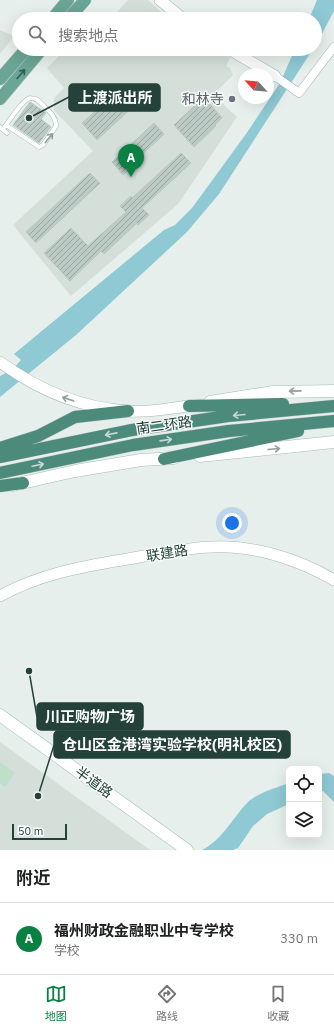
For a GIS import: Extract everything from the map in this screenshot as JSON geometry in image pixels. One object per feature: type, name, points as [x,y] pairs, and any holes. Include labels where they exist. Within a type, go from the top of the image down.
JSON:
[{"type":"highway","points":[[189,406],[334,405]]},
{"type":"highway","name":"南二环路","points":[[0,457],[132,430],[228,416],[334,405]]},
{"type":"highway","points":[[0,448],[38,436],[76,417],[128,411]]},
{"type":"highway","points":[[164,459],[334,422]]},
{"type":"highway","name":"南二环路","points":[[0,473],[133,445],[229,431],[334,422]]},
{"type":"highway","points":[[0,487],[24,483]]},
{"type":"main road","points":[[58,12],[68,0]]},
{"type":"main road","points":[[74,12],[84,0]]},
{"type":"main road","points":[[0,79],[20,56]]},
{"type":"main road","points":[[0,99],[36,56]]},
{"type":"main road","points":[[189,406],[273,392],[334,391]]},
{"type":"main road","points":[[24,483],[75,471],[141,460],[334,442]]},
{"type":"main road","name":"半道路","points":[[0,715],[187,850]]},
{"type":"main road","name":"半道路","points":[[0,725],[173,850]]},
{"type":"street","points":[[160,0],[175,12]]},
{"type":"street","points":[[241,56],[299,92],[334,47]]},
{"type":"street","points":[[0,362],[43,389],[74,400],[128,411],[189,406]]},
{"type":"street","name":"联建路","points":[[0,596],[27,583],[70,569],[186,549],[213,547],[241,548],[277,556],[301,564],[334,580]]},
{"type":"lane","points":[[6,125],[39,147],[43,145],[56,126],[54,118],[49,111],[37,100],[31,98],[26,99],[6,125],[1,128],[7,133]]},
{"type":"shaded area","points":[[128,0],[148,0],[161,12],[117,12]]},
{"type":"shaded area","points":[[0,30],[12,35],[12,39],[0,54]]},
{"type":"shaded area","points":[[59,56],[227,56],[230,58],[226,66],[230,68],[233,75],[213,95],[237,117],[178,204],[71,296],[13,225],[93,151],[54,110],[54,98],[64,88],[47,68]]},
{"type":"shaded area","points":[[0,742],[150,850],[0,850]]},
{"type":"green space","points":[[0,762],[15,773],[5,787],[0,783]]},
{"type":"water","points":[[317,0],[334,0],[334,11],[322,34],[322,12],[312,12]]},
{"type":"water","points":[[292,56],[308,56],[219,194],[187,232],[76,335],[0,397],[0,376],[12,370],[21,360],[14,354],[164,230],[175,225],[192,208],[266,104],[274,104],[274,92],[280,83]]},
{"type":"water","points":[[329,773],[334,776],[334,802],[322,791],[322,774]]},
{"type":"water","points":[[286,784],[286,805],[267,814],[253,826],[238,848],[233,850],[202,850],[221,835],[251,799]]},
{"type":"building","points":[[121,88],[136,104],[97,140],[82,123]]},
{"type":"building","points":[[204,97],[222,118],[215,125],[216,126],[194,147],[174,125]]},
{"type":"building","points":[[30,102],[46,113],[41,119],[51,127],[39,143],[13,125]]},
{"type":"building","points":[[154,123],[164,134],[129,167],[130,169],[123,175],[112,162]]},
{"type":"building","points":[[181,153],[191,163],[142,208],[149,215],[138,225],[137,223],[104,254],[101,251],[70,281],[44,253],[71,228],[88,246],[126,212],[120,206],[131,196],[132,198]]},
{"type":"building","points":[[90,173],[100,183],[36,243],[26,232]]},
{"type":"place","name":"和林寺","points":[[232,99]]},
{"type":"place","name":"上渡派出所","points":[[29,118]]},
{"type":"place","name":"福州财政金融职业中专学校","points":[[131,177]]},
{"type":"place","name":"川正购物广场","points":[[29,671]]},
{"type":"place","name":"仓山区金港湾实验学校(明礼校区)","points":[[38,796]]}]
